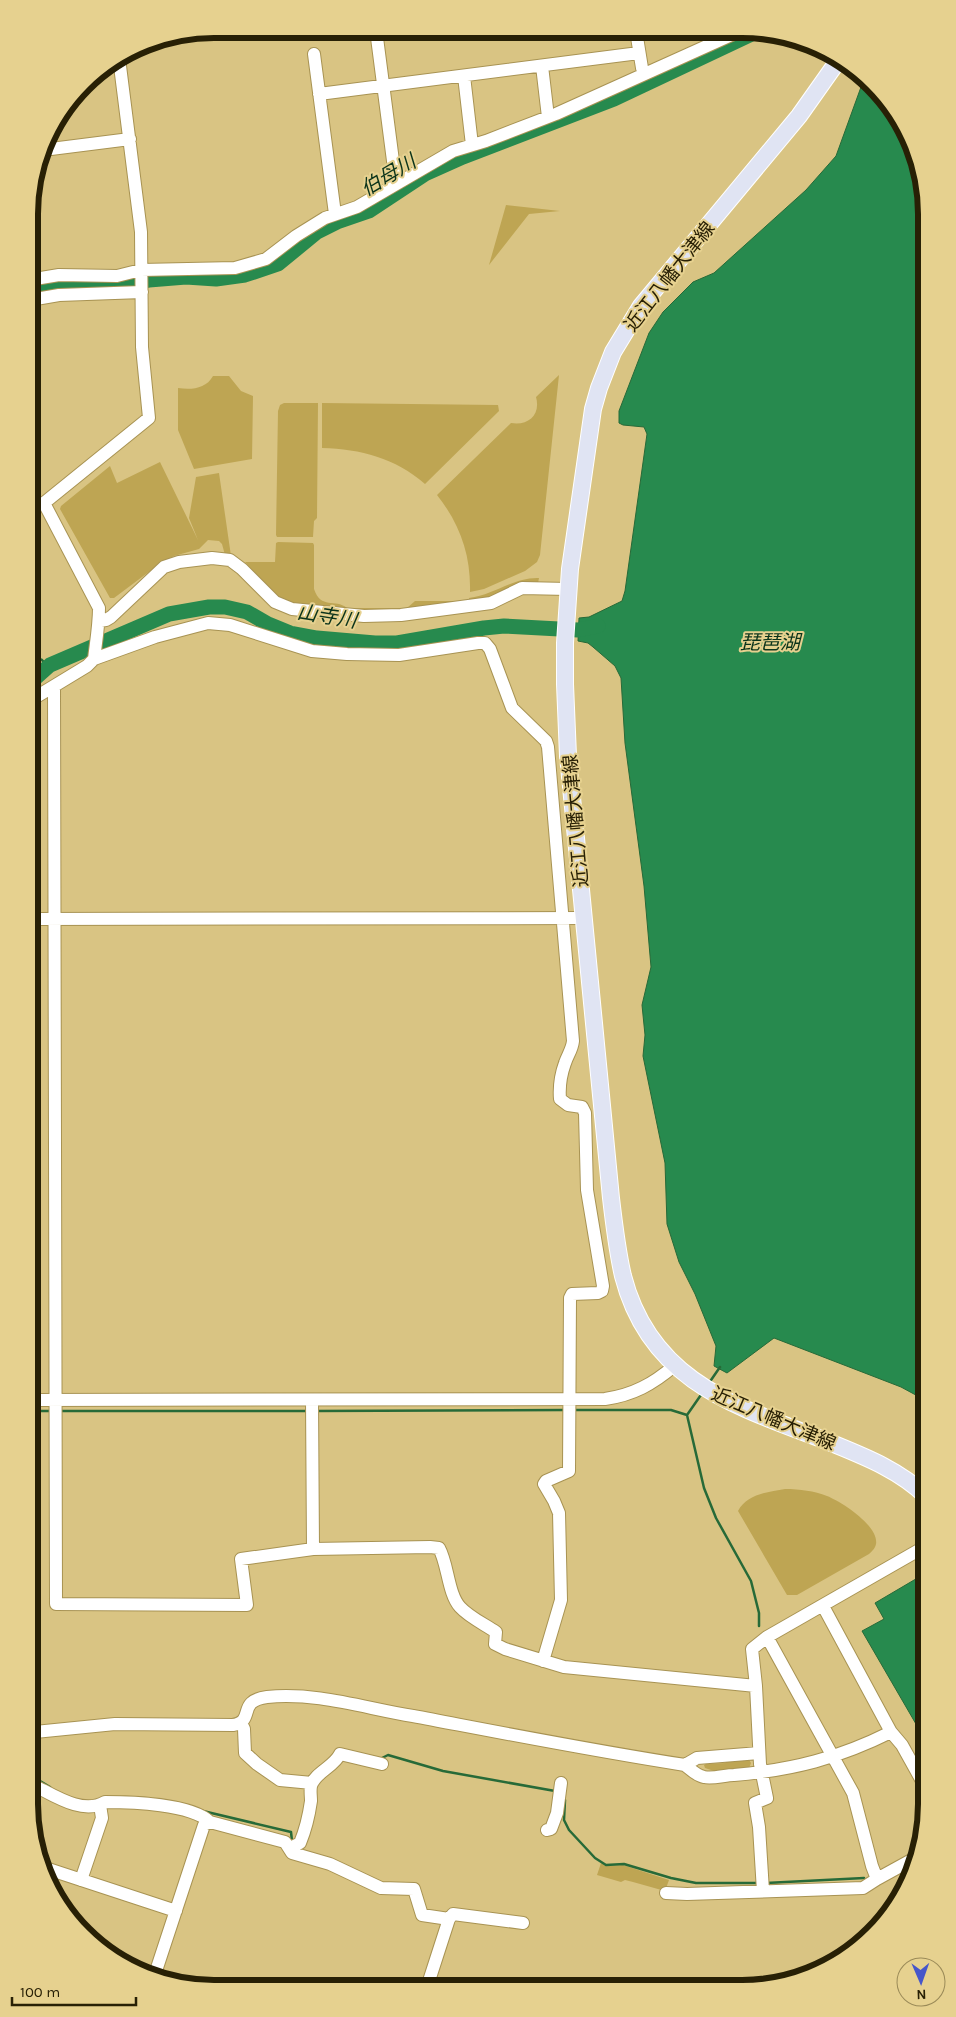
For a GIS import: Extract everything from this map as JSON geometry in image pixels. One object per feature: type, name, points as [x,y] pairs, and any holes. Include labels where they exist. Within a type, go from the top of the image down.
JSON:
[{"type":"main road","name":"近江八幡大津線","points":[[836,64],[799,116],[641,306],[613,352],[601,382],[594,409],[574,535],[566,617],[566,726],[611,1198],[620,1260],[628,1292],[640,1318],[658,1347],[674,1366],[705,1389],[748,1411],[877,1463],[904,1478],[918,1489]]},
{"type":"street","points":[[377,38],[396,184]]},
{"type":"street","points":[[637,38],[638,53],[645,74]]},
{"type":"street","points":[[38,278],[79,274],[117,276],[141,270],[235,268],[258,262],[274,255],[296,236],[335,214],[357,207],[453,150],[548,116],[725,38]]},
{"type":"street","points":[[319,94],[638,53]]},
{"type":"street","points":[[314,54],[335,214]]},
{"type":"street","points":[[38,504],[44,503],[149,418],[142,347],[141,232],[121,64]]},
{"type":"street","points":[[542,66],[548,116]]},
{"type":"street","points":[[464,76],[472,144]]},
{"type":"street","points":[[50,149],[130,139]]},
{"type":"street","points":[[38,298],[59,294],[142,292]]},
{"type":"street","points":[[44,503],[99,608],[95,656]]},
{"type":"street","points":[[99,621],[106,620],[164,567],[179,562],[212,558],[230,560],[242,569],[274,602],[292,609],[364,616],[401,615],[491,603],[522,588],[568,589]]},
{"type":"street","points":[[38,696],[87,666],[95,656],[208,623],[230,625],[312,650],[347,654],[399,656],[485,643],[490,649],[512,708],[538,732],[548,747],[572,1041],[572,1049],[565,1062],[560,1099],[568,1105],[582,1107],[584,1113],[587,1190],[603,1286],[602,1291],[598,1293],[572,1294],[570,1298],[569,1471],[546,1480],[544,1484],[554,1500],[558,1513],[561,1548],[561,1600],[543,1661]]},
{"type":"street","points":[[54,686],[54,1408],[56,1604],[247,1605],[241,1559],[313,1549],[439,1548],[444,1557],[450,1586],[459,1606],[496,1632],[495,1644],[505,1650],[564,1667],[756,1686]]},
{"type":"street","points":[[38,918],[584,918]]},
{"type":"street","points":[[38,1402],[54,1408],[570,1408],[629,1394],[655,1382],[674,1366]]},
{"type":"street","points":[[312,1408],[313,1549]]},
{"type":"street","points":[[763,1891],[759,1827],[755,1803],[767,1798],[759,1753],[756,1686],[752,1649],[767,1637],[918,1551]]},
{"type":"street","points":[[823,1606],[891,1732],[902,1746],[918,1774]]},
{"type":"street","points":[[767,1637],[835,1757],[853,1793],[877,1879]]},
{"type":"street","points":[[38,1732],[116,1724],[223,1725],[242,1723],[245,1720],[250,1703],[262,1698],[313,1696],[504,1734],[685,1765],[704,1777],[762,1772],[835,1757],[860,1748],[891,1732]]},
{"type":"street","points":[[242,1723],[245,1753],[257,1764],[280,1780],[312,1783]]},
{"type":"street","points":[[685,1765],[697,1758],[759,1753]]},
{"type":"street","points":[[290,1848],[300,1843],[310,1802],[312,1783],[334,1763],[340,1754],[382,1764]]},
{"type":"street","points":[[547,1830],[551,1829],[557,1813],[562,1783]]},
{"type":"street","points":[[38,1788],[69,1803],[80,1806],[100,1805],[105,1802],[150,1804],[203,1816],[210,1822],[285,1842],[292,1853],[330,1864],[381,1888],[417,1887],[422,1915],[449,1919]]},
{"type":"street","points":[[81,1880],[102,1818],[100,1805]]},
{"type":"street","points":[[156,1970],[204,1825],[210,1822]]},
{"type":"street","points":[[666,1892],[687,1894],[863,1888],[908,1862]]},
{"type":"street","points":[[51,1870],[176,1911]]},
{"type":"street","points":[[429,1980],[449,1919],[453,1914],[522,1923]]},
{"type":"shaded area","points":[[506,205],[560,211],[529,214],[489,265]]},
{"type":"shaded area","points":[[559,375],[540,555],[537,562],[525,571],[484,589],[470,592],[468,565],[462,540],[452,517],[437,495],[511,423],[523,423],[532,418],[537,409],[536,397]]},
{"type":"shaded area","points":[[213,376],[229,376],[241,391],[253,396],[252,459],[194,469],[178,430],[178,388],[198,388],[206,384]]},
{"type":"shaded area","points":[[284,403],[318,403],[317,518],[314,521],[313,537],[277,537],[276,535],[278,411],[280,405]]},
{"type":"shaded area","points":[[322,403],[498,405],[499,411],[425,484],[390,461],[350,450],[322,448]]},
{"type":"shaded area","points":[[160,462],[198,540],[189,518],[196,477],[219,473],[231,556],[225,555],[222,544],[219,541],[208,540],[199,549],[174,556],[162,562],[114,598],[110,598],[60,509],[61,506],[110,466],[117,483]]},
{"type":"shaded area","points":[[276,543],[313,543],[314,589],[317,595],[324,602],[342,605],[347,608],[407,608],[415,601],[469,601],[469,598],[521,580],[539,578],[538,583],[489,599],[412,609],[375,611],[301,606],[281,601],[245,562],[275,562]]},
{"type":"shaded area","points":[[785,1489],[822,1494],[850,1509],[866,1522],[872,1530],[876,1544],[874,1549],[869,1554],[797,1595],[787,1595],[738,1511],[752,1497]]},
{"type":"shaded area","points":[[730,1758],[748,1758],[751,1763],[749,1768],[714,1771],[705,1768],[704,1765],[725,1763]]},
{"type":"shaded area","points":[[601,1863],[606,1866],[623,1865],[669,1880],[665,1891],[625,1880],[621,1882],[597,1875]]},
{"type":"water","name":"琵琶湖","points":[[862,84],[882,106],[905,146],[915,179],[918,202],[918,1396],[901,1387],[774,1338],[727,1373],[714,1366],[716,1346],[695,1294],[679,1262],[667,1224],[665,1163],[643,1056],[645,1035],[642,1005],[651,967],[644,886],[625,743],[621,678],[615,666],[593,647],[588,643],[578,641],[579,618],[589,617],[622,601],[625,591],[647,434],[644,427],[619,423],[619,411],[649,333],[663,312],[693,282],[714,273],[806,190],[836,156]]},
{"type":"water","points":[[918,1578],[918,1727],[862,1631],[884,1619],[875,1603]]},
{"type":"waterway","name":"伯母川","points":[[38,288],[58,284],[119,285],[186,277],[216,279],[245,275],[278,264],[317,232],[337,222],[369,211],[425,174],[463,157],[614,99],[743,38]]},
{"type":"waterway","name":"山寺川","points":[[38,676],[50,665],[169,614],[209,607],[225,607],[247,612],[268,624],[290,633],[317,638],[375,643],[397,643],[504,626],[578,630],[598,626]]},
{"type":"waterway","points":[[38,659],[48,667]]},
{"type":"waterway","points":[[709,1383],[720,1367]]},
{"type":"waterway","points":[[687,1415],[703,1392]]},
{"type":"waterway","points":[[315,1411],[565,1410]]},
{"type":"waterway","points":[[573,1410],[671,1410],[687,1415]]},
{"type":"waterway","points":[[38,1411],[52,1411]]},
{"type":"waterway","points":[[60,1411],[307,1411]]},
{"type":"waterway","points":[[687,1415],[704,1488],[716,1518],[751,1581],[759,1613],[759,1626]]},
{"type":"waterway","points":[[380,1759],[388,1755],[443,1771],[555,1791]]},
{"type":"waterway","points":[[38,1780],[50,1787]]},
{"type":"waterway","points":[[565,1800],[564,1820],[569,1830],[595,1858],[606,1865],[624,1864],[671,1878],[696,1883],[758,1883]]},
{"type":"waterway","points":[[203,1811],[291,1832],[292,1841]]},
{"type":"waterway","points":[[766,1883],[864,1878]]}]
